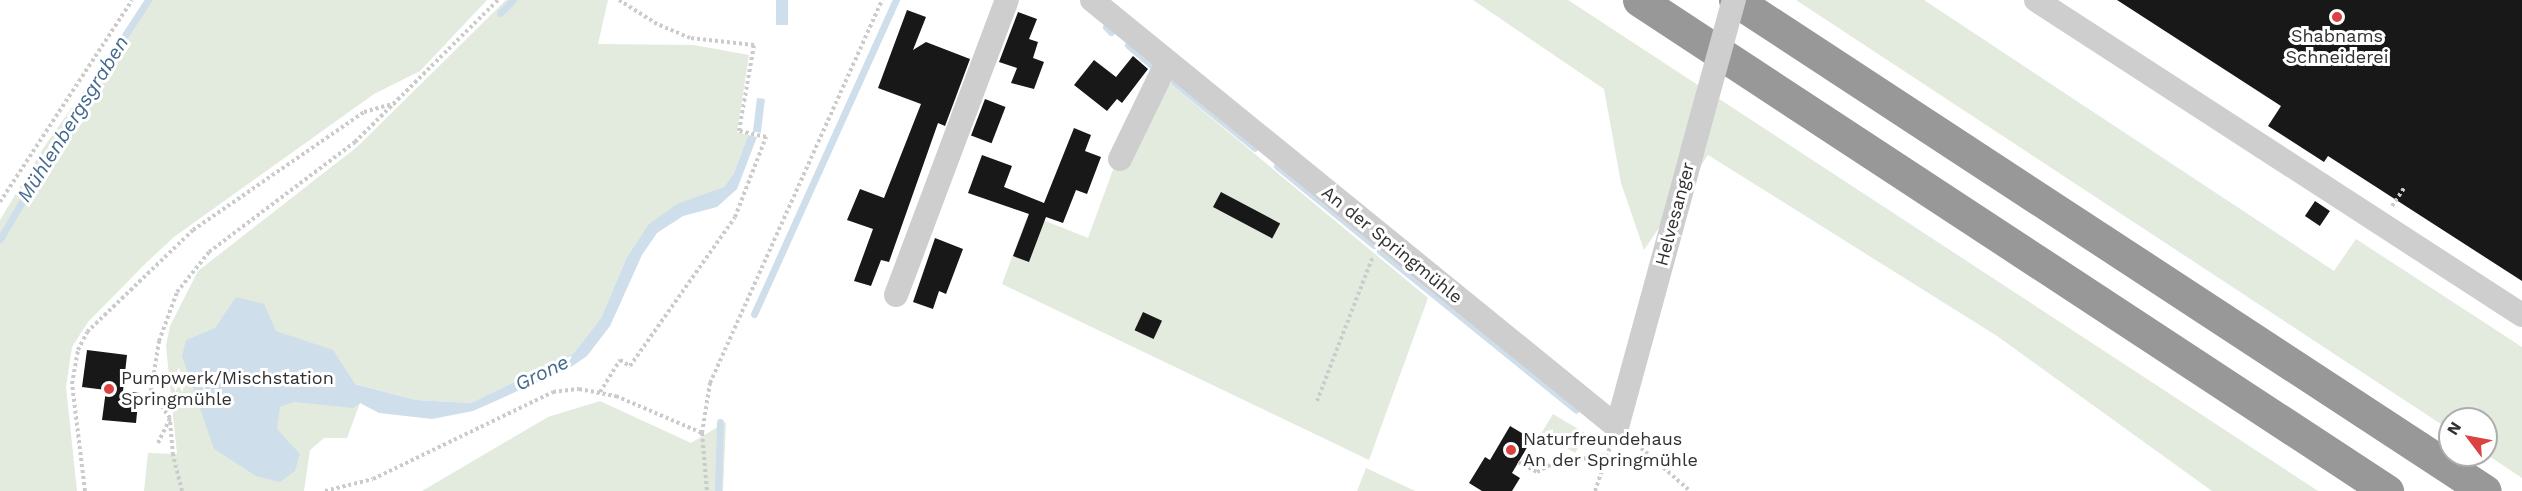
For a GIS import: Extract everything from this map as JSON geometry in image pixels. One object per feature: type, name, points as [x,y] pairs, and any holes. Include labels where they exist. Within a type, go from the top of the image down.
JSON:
[{"type":"highway","points":[[1639,0],[2387,491]]},
{"type":"highway","points":[[1734,0],[2485,491]]},
{"type":"street","points":[[896,295],[1007,0]]},
{"type":"street","name":"An der Springmühle","points":[[1092,0],[1617,427]]},
{"type":"street","name":"Helvesanger","points":[[1617,427],[1734,0]]},
{"type":"street","points":[[2036,0],[2522,315]]},
{"type":"street","points":[[1120,159],[1167,62]]},
{"type":"path","points":[[0,202],[132,0]]},
{"type":"path","points":[[182,491],[173,455],[170,418],[151,391],[159,341],[177,292],[195,265],[355,142],[399,102],[498,0]]},
{"type":"path","points":[[600,392],[620,360],[630,366],[735,217],[766,137],[740,131],[754,45],[690,38],[657,24],[619,0]]},
{"type":"path","points":[[707,491],[702,433],[710,383],[882,0]]},
{"type":"path","points":[[85,491],[72,384],[78,350],[87,332],[171,248],[193,231],[364,112],[399,102]]},
{"type":"path","points":[[1317,400],[1380,235]]},
{"type":"path","points":[[325,491],[373,479],[553,392],[579,389],[600,392],[702,433]]},
{"type":"path","points":[[158,443],[170,418]]},
{"type":"path","points":[[1595,491],[1617,427],[1690,491]]},
{"type":"path","points":[[1518,462],[1537,472],[1554,463],[1607,455]]},
{"type":"shaded area","points":[[148,0],[487,0],[420,71],[374,94],[174,237],[146,263],[88,322],[72,347],[66,387],[77,491],[0,491],[0,220],[44,147]]},
{"type":"shaded area","points":[[506,0],[608,0],[598,44],[694,45],[749,55],[737,132],[748,135],[734,173],[724,187],[698,198],[626,259],[601,318],[574,353],[471,403],[416,400],[356,384],[360,403],[347,438],[324,438],[310,450],[304,491],[144,491],[148,453],[177,454],[166,346],[170,326],[198,271],[357,147]]},
{"type":"shaded area","points":[[1473,0],[1568,0],[2318,491],[2212,491],[1997,336],[1708,155],[1644,250],[1621,183],[1604,89]]},
{"type":"shaded area","points":[[1796,0],[1924,0],[2334,271],[2356,239],[2522,347],[2522,478],[2498,462],[2498,407],[2438,407],[2438,422]]},
{"type":"shaded area","points":[[1167,81],[1428,298],[1369,460],[1002,284],[1028,214],[1088,238],[1114,167]]},
{"type":"shaded area","points":[[600,401],[691,443],[726,422],[723,491],[422,491],[548,417]]},
{"type":"shaded area","points":[[1553,414],[1586,434],[1575,453],[1542,433]]},
{"type":"shaded area","points":[[1366,468],[1415,491],[1357,491]]},
{"type":"water","points":[[776,0],[788,0],[788,25],[776,25]]},
{"type":"water","points":[[757,98],[765,99],[761,133],[753,132]]},
{"type":"water","name":"Grone","points":[[748,135],[757,137],[737,189],[717,207],[683,216],[657,233],[642,255],[610,326],[587,356],[571,367],[473,411],[432,419],[379,413],[360,403],[353,408],[294,402],[280,407],[277,429],[300,454],[295,471],[280,482],[256,476],[214,449],[182,356],[186,340],[215,328],[236,297],[264,304],[276,331],[333,350],[355,384],[416,400],[471,403],[574,353],[601,318],[626,259],[649,224],[677,204],[724,187],[734,173]]},
{"type":"building","points":[[2117,0],[2522,0],[2522,281],[2328,156],[2324,162],[2268,126],[2281,106]]},
{"type":"building","points":[[907,10],[926,17],[913,50],[926,42],[970,59],[945,126],[938,123],[889,262],[881,260],[871,286],[854,281],[873,229],[847,220],[860,189],[884,198],[921,104],[878,88]]},
{"type":"building","points":[[1018,12],[1037,19],[1029,39],[1038,42],[1033,58],[1044,62],[1034,89],[1011,83],[1017,68],[999,62]]},
{"type":"building","points":[[1133,56],[1148,69],[1122,103],[1117,99],[1107,111],[1074,85],[1094,60],[1116,77]]},
{"type":"building","points":[[985,99],[1006,107],[992,143],[971,135]]},
{"type":"building","points":[[1074,128],[1091,135],[1085,151],[1101,157],[1087,194],[1076,190],[1063,223],[1046,217],[1029,262],[1013,256],[1029,214],[968,193],[982,155],[1012,166],[1004,187],[1044,203]]},
{"type":"building","points":[[1221,192],[1280,223],[1272,238],[1213,207]]},
{"type":"building","points":[[2315,201],[2330,211],[2320,226],[2305,216]]},
{"type":"building","points":[[935,238],[963,249],[946,294],[939,291],[933,309],[913,302]]},
{"type":"building","points":[[1143,312],[1162,321],[1154,339],[1135,330]]},
{"type":"building","name":"Pumpwerk/Mischstation Springmühle","points":[[87,350],[127,355],[123,391],[139,393],[136,423],[102,420],[106,390],[82,387]]},
{"type":"building","points":[[1510,426],[1532,439],[1512,473],[1520,478],[1512,491],[1482,491],[1469,483],[1485,457],[1490,460]]},
{"type":"waterway","name":"Mühlenbergsgraben","points":[[0,239],[71,118],[148,0]]},
{"type":"waterway","points":[[500,13],[513,0]]},
{"type":"waterway","points":[[754,314],[896,0]]},
{"type":"waterway","points":[[1106,27],[1111,32]]},
{"type":"waterway","points":[[1128,45],[1151,64]]},
{"type":"waterway","points":[[1174,82],[1255,148]]},
{"type":"waterway","points":[[1277,166],[1374,245]]},
{"type":"waterway","points":[[1380,251],[1576,410]]},
{"type":"waterway","points":[[718,491],[720,422]]},
{"type":"place","name":"Shabnams Schneiderei","points":[[2337,17]]},
{"type":"place","name":"Pumpwerk/Mischstation Springmühle","points":[[109,389]]},
{"type":"place","name":"Naturfreundehaus An der Springmühle","points":[[1511,450]]}]
